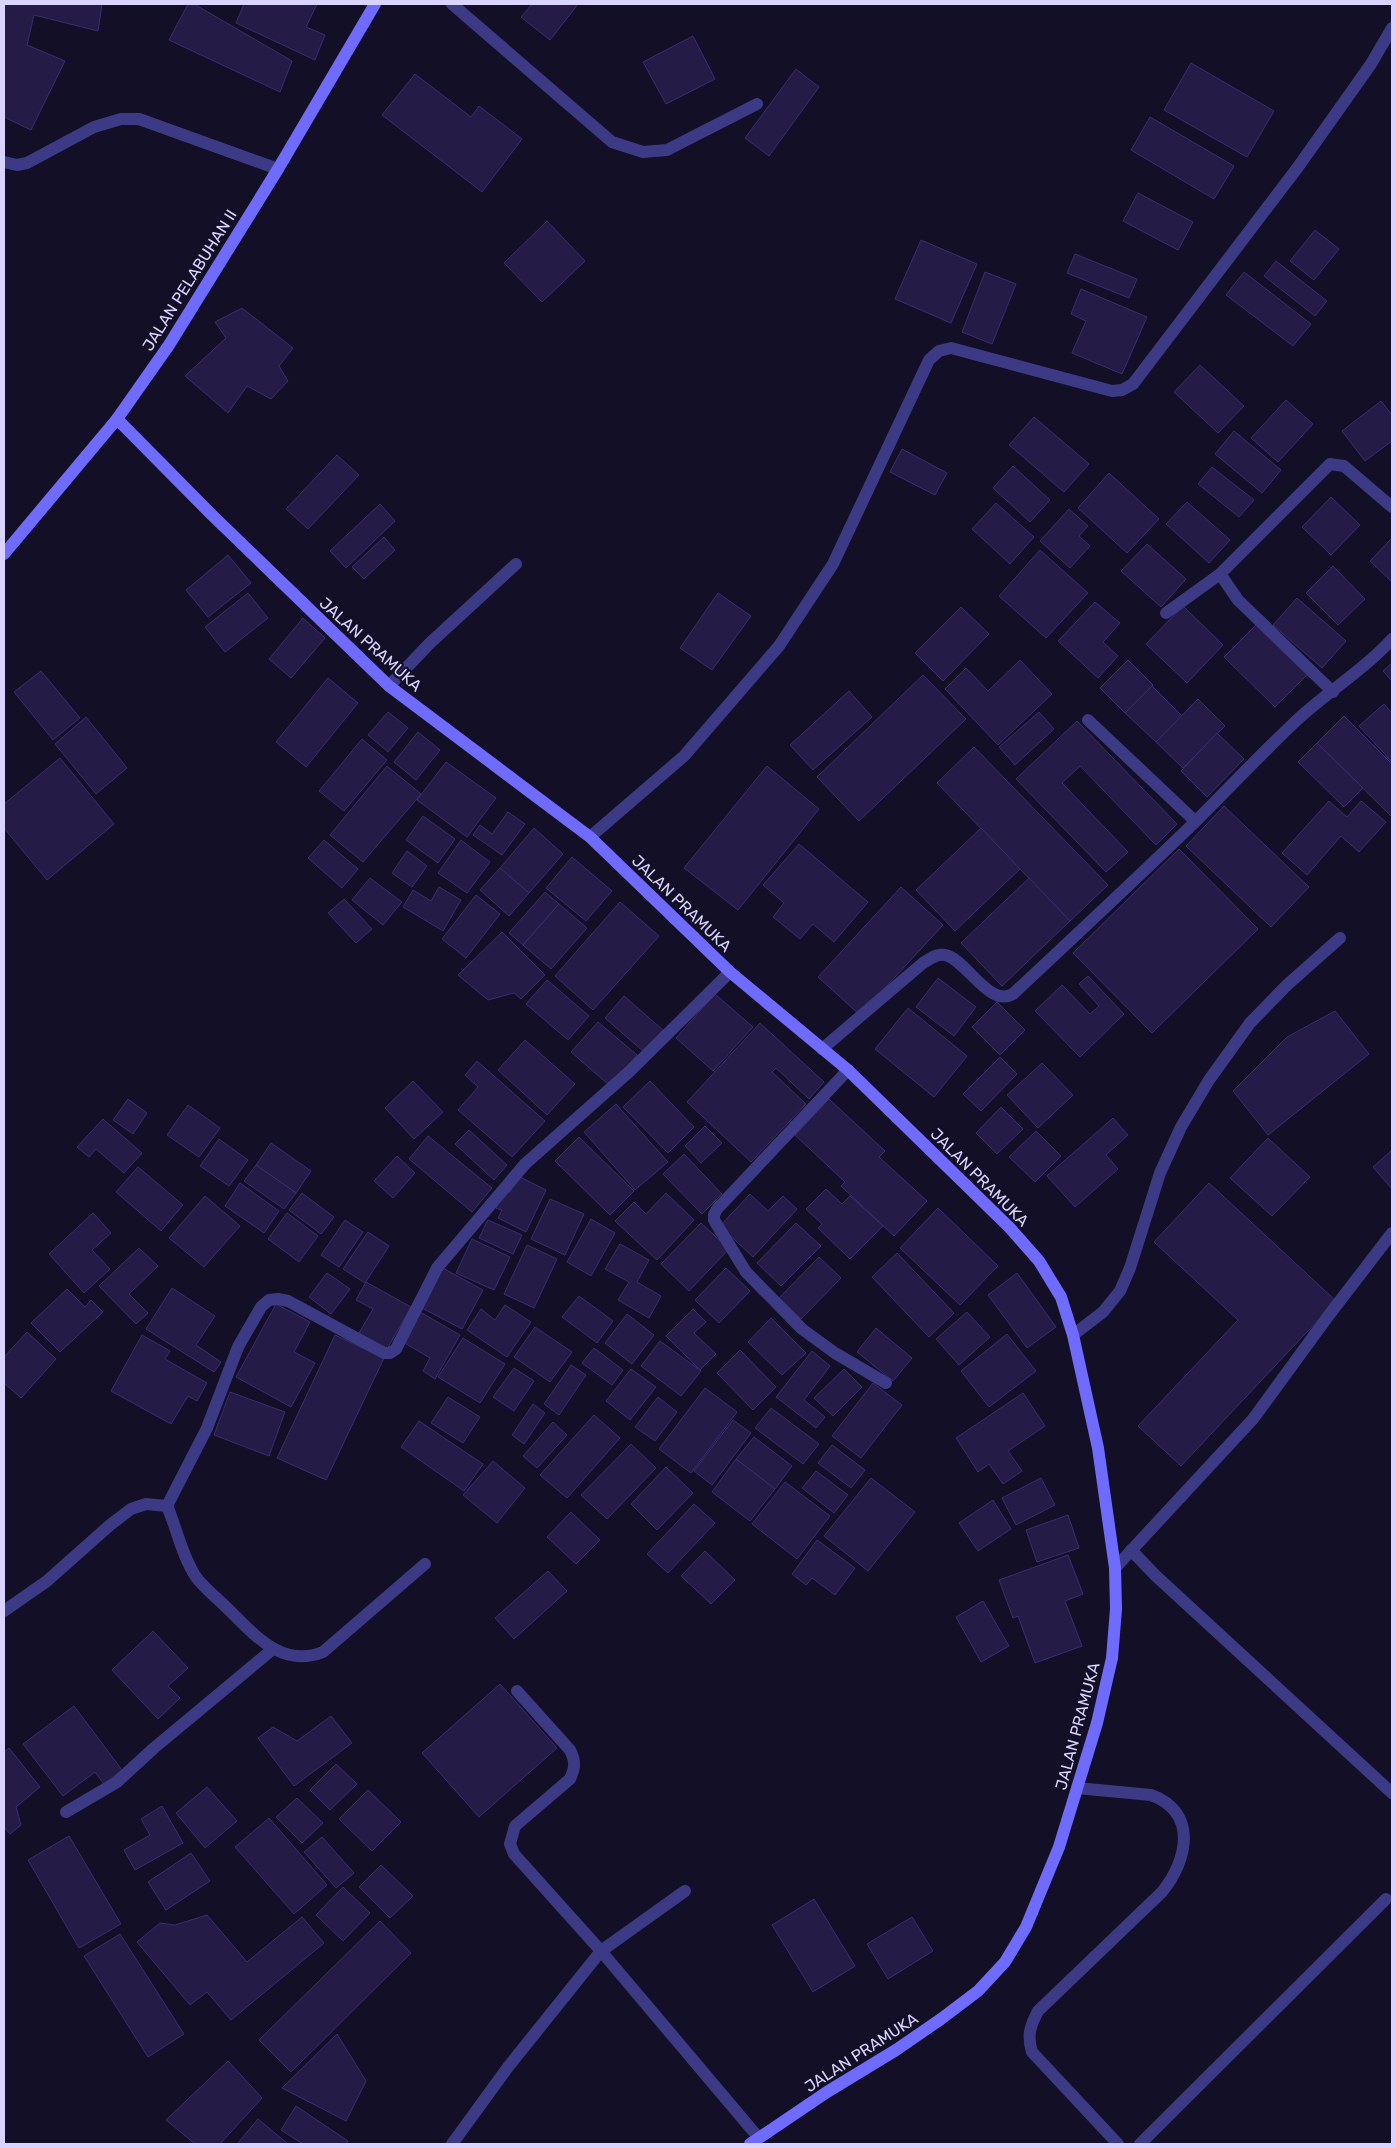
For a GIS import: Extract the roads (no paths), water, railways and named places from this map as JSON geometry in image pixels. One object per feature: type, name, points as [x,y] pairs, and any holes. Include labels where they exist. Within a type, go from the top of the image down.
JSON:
[{"type":"street","name":"JALAN PELABUHAN II","points":[[4,554],[117,419],[169,345],[278,169],[375,4]]},
{"type":"street","points":[[452,4],[612,142],[644,152],[667,150],[757,104]]},
{"type":"street","points":[[590,837],[684,756],[778,646],[833,564],[929,360],[939,351],[951,348],[1112,391],[1122,390],[1133,384],[1298,167],[1371,64],[1392,28]]},
{"type":"street","points":[[4,162],[27,163],[94,127],[122,119],[139,119],[278,169]]},
{"type":"street","name":"JALAN PRAMUKA","points":[[117,419],[233,536],[389,686],[590,837],[730,972],[848,1070],[986,1203],[1039,1261],[1060,1297],[1073,1335],[1098,1448],[1115,1568],[1116,1609],[1112,1658],[1097,1723],[1059,1847],[1026,1927],[1005,1962],[978,1991],[942,2019],[754,2141]]},
{"type":"street","points":[[1166,613],[1220,574],[1330,464],[1344,466],[1392,507]]},
{"type":"street","points":[[389,686],[430,643],[516,564]]},
{"type":"street","points":[[1220,574],[1238,600],[1333,692]]},
{"type":"street","points":[[822,1049],[923,963],[940,955],[950,957],[997,996],[1007,997],[1195,821],[1298,719],[1333,692],[1392,638]]},
{"type":"street","points":[[1088,720],[1195,821]]},
{"type":"street","points":[[1073,1335],[1103,1312],[1120,1291],[1130,1268],[1160,1173],[1181,1127],[1209,1080],[1250,1024],[1287,985],[1340,938]]},
{"type":"street","points":[[166,1506],[206,1428],[238,1347],[261,1307],[269,1300],[288,1301],[384,1353],[390,1353],[396,1349],[437,1268],[525,1164],[630,1071],[730,972]]},
{"type":"street","points":[[848,1070],[717,1209],[714,1214],[714,1220],[746,1272],[802,1329],[835,1353],[886,1383]]},
{"type":"street","points":[[1115,1568],[1253,1419],[1329,1314],[1392,1233]]},
{"type":"street","points":[[4,1611],[47,1581],[110,1525],[131,1510],[146,1504],[166,1506]]},
{"type":"street","points":[[166,1506],[176,1525],[188,1561],[197,1577],[240,1622],[273,1649],[295,1657],[309,1658],[323,1652],[425,1564]]},
{"type":"street","points":[[1131,1550],[1163,1583],[1392,1793]]},
{"type":"street","points":[[66,1812],[117,1782],[273,1649]]},
{"type":"street","points":[[517,1690],[570,1750],[575,1768],[570,1779],[515,1826],[510,1844],[514,1854],[601,1951],[754,2141]]},
{"type":"street","points":[[1077,1788],[1144,1794],[1162,1799],[1175,1811],[1183,1831],[1184,1846],[1181,1863],[1173,1879],[1162,1892],[1038,2011],[1030,2025],[1028,2040],[1032,2052],[1118,2144]]},
{"type":"street","points":[[452,2144],[508,2067],[601,1951],[685,1891]]},
{"type":"street","points":[[1140,2144],[1386,1899]]}]
